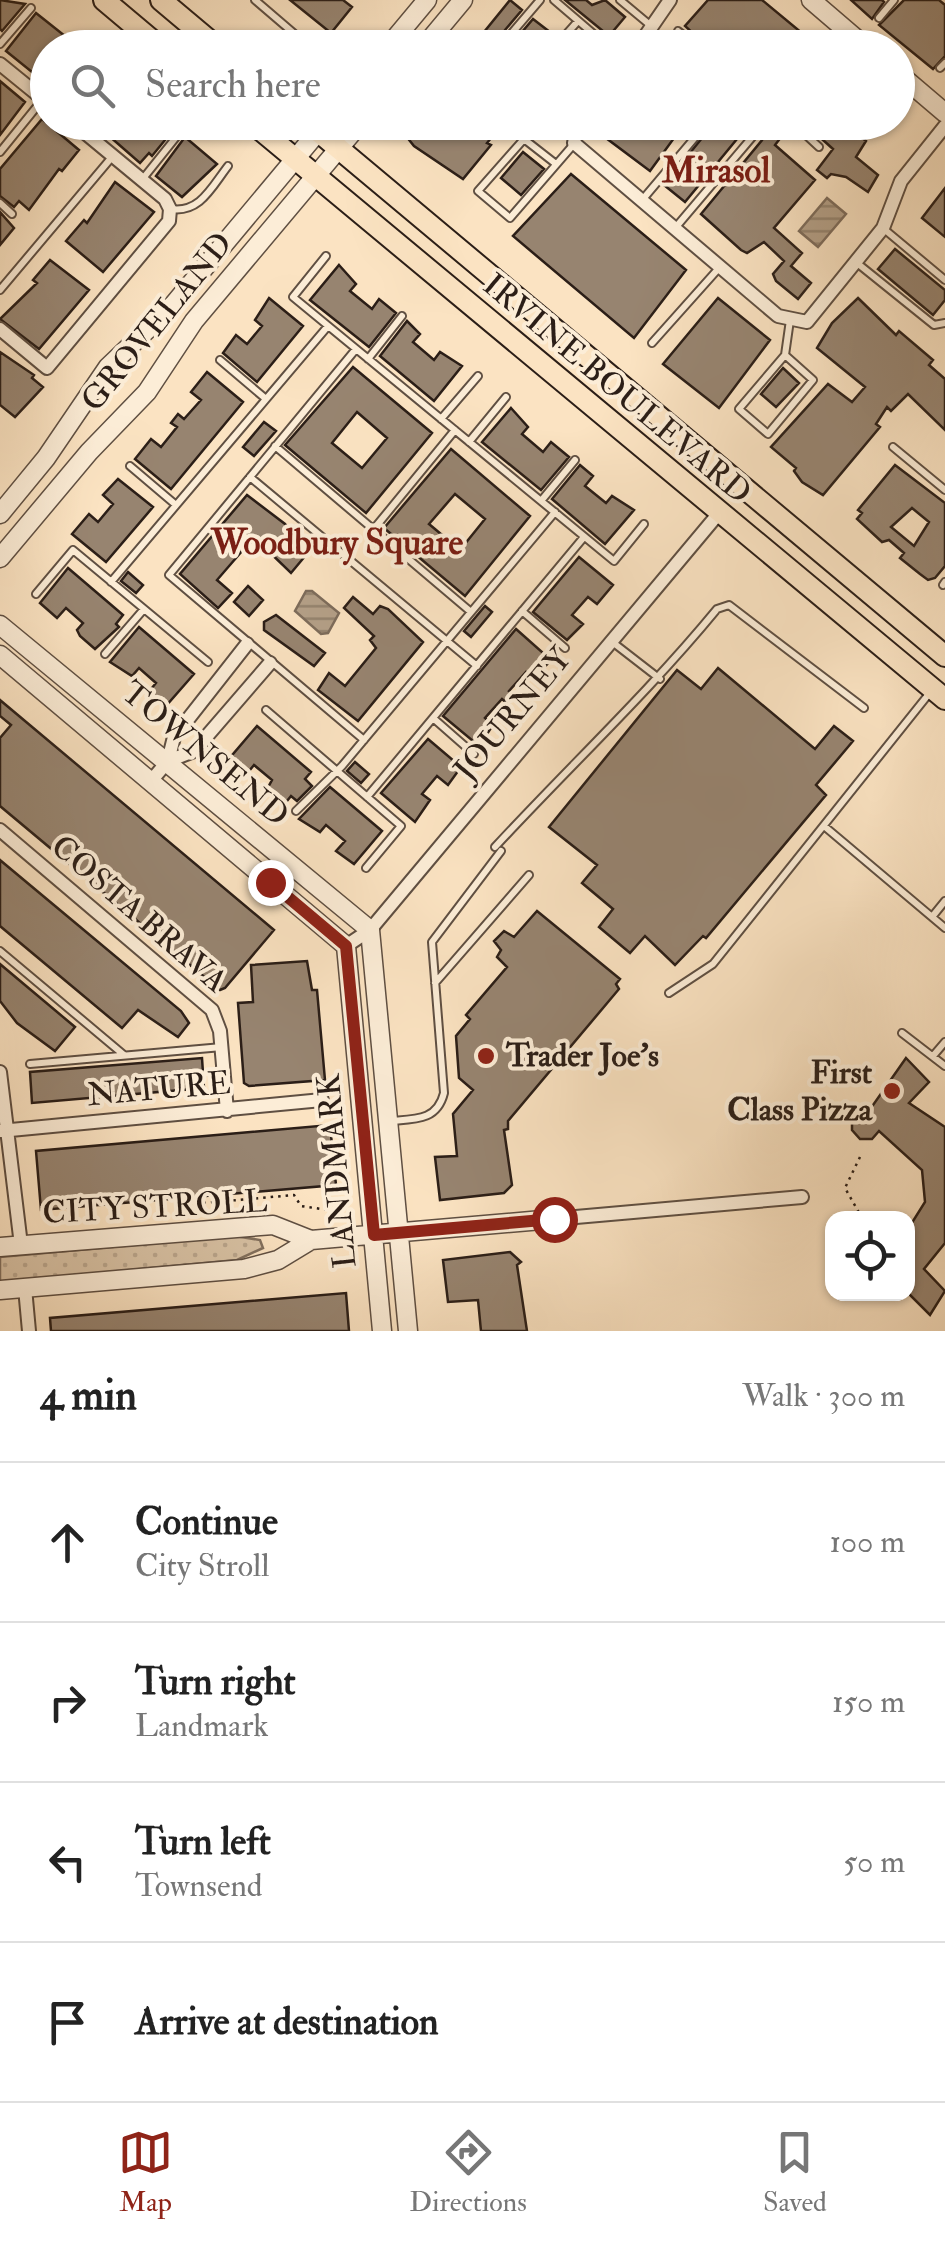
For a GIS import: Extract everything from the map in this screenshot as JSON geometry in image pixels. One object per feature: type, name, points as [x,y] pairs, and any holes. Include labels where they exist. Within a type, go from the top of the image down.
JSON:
[{"type":"main road","points":[[104,0],[140,30]]},
{"type":"main road","points":[[161,0],[197,30]]},
{"type":"main road","name":"IRVINE BOULEVARD","points":[[272,140],[939,694]]},
{"type":"main road","name":"IRVINE BOULEVARD","points":[[331,140],[945,656]]},
{"type":"street","points":[[403,30],[427,0]]},
{"type":"street","points":[[439,30],[463,0]]},
{"type":"street","points":[[653,28],[670,0]]},
{"type":"street","points":[[811,0],[847,30]]},
{"type":"street","points":[[0,64],[30,89]]},
{"type":"street","points":[[915,87],[945,112]]},
{"type":"street","points":[[575,140],[778,316],[807,322],[883,228],[901,181],[945,126]]},
{"type":"street","points":[[0,329],[46,368],[168,221],[170,210],[165,199],[93,140]]},
{"type":"street","name":"GROVELAND","points":[[0,514],[46,458],[108,366],[174,304],[307,140]]},
{"type":"street","name":"GROVELAND","points":[[0,558],[89,452],[147,392],[194,321],[346,140]]},
{"type":"street","name":"JOURNEY","points":[[346,946],[370,930],[719,513]]},
{"type":"street","name":"TOWNSEND","points":[[0,625],[370,930]]},
{"type":"street","points":[[151,782],[168,761],[174,738],[247,644]]},
{"type":"street","name":"TOWNSEND","points":[[0,655],[346,946]]},
{"type":"street","points":[[168,761],[194,751],[270,663]]},
{"type":"street","name":"COSTA BRAVA","points":[[0,830],[212,1010],[222,1047],[227,1111]]},
{"type":"street","name":"LANDMARK","points":[[370,930],[408,1331]]},
{"type":"street","name":"LANDMARK","points":[[346,946],[382,1331]]},
{"type":"street","points":[[0,1072],[21,1246]]},
{"type":"street","name":"NATURE","points":[[5,1130],[322,1100]]},
{"type":"street","name":"CITY STROLL","points":[[0,1247],[274,1225],[311,1240],[802,1197]]},
{"type":"street","name":"CITY STROLL","points":[[0,1290],[244,1270],[278,1260],[311,1240]]},
{"type":"street","points":[[25,1288],[29,1331]]},
{"type":"lane","points":[[255,0],[290,30]]},
{"type":"lane","points":[[514,30],[540,0]]},
{"type":"lane","points":[[554,0],[589,30]]},
{"type":"lane","points":[[620,0],[653,28]]},
{"type":"lane","points":[[879,18],[894,0]]},
{"type":"lane","points":[[0,44],[31,8]]},
{"type":"lane","points":[[569,30],[578,20]]},
{"type":"lane","points":[[0,152],[30,118]]},
{"type":"lane","points":[[141,181],[174,140]]},
{"type":"lane","points":[[523,140],[478,190],[510,218],[574,143]]},
{"type":"lane","points":[[525,140],[556,164]]},
{"type":"lane","points":[[642,200],[693,140]]},
{"type":"lane","points":[[675,228],[750,140]]},
{"type":"lane","points":[[811,140],[819,147]]},
{"type":"lane","points":[[0,290],[112,157]]},
{"type":"lane","points":[[170,210],[187,212],[197,206],[228,166]]},
{"type":"lane","points":[[0,203],[12,214]]},
{"type":"lane","points":[[883,228],[945,280]]},
{"type":"lane","points":[[326,256],[293,297],[614,561],[644,524]]},
{"type":"lane","points":[[856,262],[934,325],[945,322]]},
{"type":"lane","points":[[652,343],[720,267]]},
{"type":"lane","points":[[368,359],[402,316]]},
{"type":"lane","points":[[785,355],[813,380],[768,434],[739,409],[785,355],[790,318]]},
{"type":"lane","points":[[111,582],[328,326]]},
{"type":"lane","points":[[356,349],[169,575],[364,740]]},
{"type":"lane","points":[[220,360],[266,400]]},
{"type":"lane","points":[[441,419],[478,376]]},
{"type":"lane","points":[[469,442],[506,398]]},
{"type":"lane","points":[[374,530],[455,430]]},
{"type":"lane","points":[[275,446],[471,612]]},
{"type":"lane","points":[[893,447],[945,490]]},
{"type":"lane","points":[[541,501],[575,460]]},
{"type":"lane","points":[[130,466],[176,505]]},
{"type":"lane","points":[[250,477],[477,666]]},
{"type":"lane","points":[[296,811],[364,740],[555,512]]},
{"type":"lane","points":[[367,797],[584,537]]},
{"type":"lane","points":[[36,594],[74,550],[208,662]]},
{"type":"lane","points":[[389,1121],[428,1118],[441,1105],[444,1093],[432,942],[498,849],[594,739],[660,678],[717,609],[728,605],[864,708]]},
{"type":"lane","points":[[106,654],[144,609]]},
{"type":"lane","points":[[522,612],[565,648]]},
{"type":"lane","points":[[610,641],[660,678]]},
{"type":"lane","points":[[669,993],[714,964],[824,826],[939,694]]},
{"type":"lane","points":[[266,710],[401,826],[366,868]]},
{"type":"lane","points":[[433,718],[474,754]]},
{"type":"lane","points":[[824,826],[945,928]]},
{"type":"lane","points":[[435,983],[529,875]]},
{"type":"lane","points":[[932,917],[945,901]]},
{"type":"lane","points":[[0,951],[124,1055]]},
{"type":"lane","points":[[902,1032],[945,1066]]},
{"type":"lane","points":[[933,1056],[945,1042]]},
{"type":"lane","points":[[30,1064],[222,1047]]},
{"type":"path","points":[[858,1211],[845,1188],[860,1157]]},
{"type":"path","points":[[181,1204],[294,1195],[301,1206],[328,1210],[332,1222]]},
{"type":"shaded area","points":[[827,198],[846,214],[818,247],[799,231]]},
{"type":"shaded area","points":[[306,591],[312,591],[339,613],[328,633],[321,634],[295,611]]},
{"type":"shaded area","points":[[235,1236],[260,1240],[263,1248],[237,1260],[0,1282],[0,1257]]},
{"type":"building","points":[[0,0],[25,4],[2,31],[0,29]]},
{"type":"building","points":[[290,0],[343,0],[352,7],[333,30],[327,30]]},
{"type":"building","points":[[510,0],[522,10],[505,30],[486,30]]},
{"type":"building","points":[[565,0],[586,0],[592,5],[605,0],[625,17],[614,30],[602,30]]},
{"type":"building","points":[[708,0],[762,0],[798,30],[689,30],[685,26]]},
{"type":"building","points":[[851,0],[882,0],[884,2],[872,19]]},
{"type":"building","points":[[904,0],[939,0],[945,5],[945,56],[933,69],[915,54],[915,30],[885,30],[879,25]]},
{"type":"building","points":[[36,13],[57,30],[30,30],[30,70],[6,51]]},
{"type":"building","points":[[533,19],[547,30],[524,30]]},
{"type":"building","points":[[0,81],[25,102],[0,135]]},
{"type":"building","points":[[30,133],[30,140],[67,140],[79,150],[62,171],[59,169],[29,210],[19,201],[14,207],[0,196],[0,169]]},
{"type":"building","points":[[114,140],[165,140],[140,163]]},
{"type":"building","points":[[183,140],[189,140],[217,164],[182,197],[156,176]]},
{"type":"building","points":[[409,140],[489,140],[487,143],[491,145],[463,179]]},
{"type":"building","points":[[609,140],[673,140],[650,171]]},
{"type":"building","points":[[700,140],[736,140],[685,202],[664,185]]},
{"type":"building","points":[[762,140],[779,140],[775,145],[815,180],[774,228],[802,253],[791,266],[811,283],[798,299],[776,281],[773,274],[784,261],[764,242],[747,253],[701,214]]},
{"type":"building","points":[[823,140],[866,141],[856,157],[878,175],[868,192],[846,177],[831,174],[827,178],[817,170],[833,149]]},
{"type":"building","points":[[523,152],[544,169],[521,195],[501,178]]},
{"type":"building","points":[[571,174],[686,270],[634,338],[513,236]]},
{"type":"building","points":[[115,182],[154,212],[103,272],[66,241],[84,220],[87,223]]},
{"type":"building","points":[[945,188],[945,237],[922,218]]},
{"type":"building","points":[[0,212],[14,228],[0,245]]},
{"type":"building","points":[[895,249],[945,290],[945,300],[933,315],[878,269]]},
{"type":"building","points":[[50,260],[89,290],[39,349],[0,319],[37,283],[33,280]]},
{"type":"building","points":[[339,265],[356,284],[350,291],[372,309],[379,299],[396,313],[369,347],[310,300]]},
{"type":"building","points":[[269,298],[303,326],[257,382],[223,353],[236,335],[247,344],[262,326],[255,320]]},
{"type":"building","points":[[718,298],[770,340],[719,408],[663,364]]},
{"type":"building","points":[[858,298],[896,335],[899,331],[933,360],[929,365],[945,379],[945,430],[908,394],[891,411],[887,407],[876,424],[880,427],[823,495],[802,482],[794,471],[796,468],[771,447],[828,384],[852,402],[865,387],[817,348],[832,323]]},
{"type":"building","points":[[407,321],[420,334],[413,342],[434,360],[440,352],[462,366],[434,401],[380,356]]},
{"type":"building","points":[[0,352],[34,375],[32,378],[43,387],[15,417],[0,405]]},
{"type":"building","points":[[353,367],[432,433],[366,513],[285,445]],"holes":[[[357,412],[387,438],[362,468],[332,443]]]},
{"type":"building","points":[[783,368],[799,383],[776,407],[761,394]]},
{"type":"building","points":[[207,372],[243,402],[171,489],[135,459],[151,439],[161,447],[177,427],[171,423],[178,414],[184,419],[201,400],[191,392]]},
{"type":"building","points":[[511,408],[528,427],[522,434],[543,452],[551,442],[569,457],[541,490],[482,442]]},
{"type":"building","points":[[264,422],[276,431],[254,456],[243,447]]},
{"type":"building","points":[[451,449],[530,516],[465,596],[384,528]],"holes":[[[455,494],[485,519],[460,550],[429,524]]]},
{"type":"building","points":[[580,465],[593,476],[585,486],[606,503],[612,496],[634,510],[605,544],[552,499]]},
{"type":"building","points":[[895,465],[945,503],[945,566],[928,580],[900,558],[904,553],[889,540],[882,542],[857,519],[862,513],[858,510]],"holes":[[[912,508],[929,522],[914,546],[891,527]]]},
{"type":"building","points":[[118,479],[153,507],[106,562],[72,534],[89,514],[98,522],[113,504],[103,495]]},
{"type":"building","points":[[247,495],[285,524],[290,531],[284,538],[306,555],[291,573],[260,543],[257,547],[249,543],[217,580],[232,593],[218,608],[180,574]]},
{"type":"building","points":[[579,557],[613,585],[597,604],[588,597],[572,615],[583,624],[567,640],[533,612]]},
{"type":"building","points":[[68,568],[123,615],[116,624],[119,627],[95,649],[77,630],[83,623],[66,608],[57,618],[40,603]]},
{"type":"building","points":[[128,572],[143,585],[136,593],[121,581]]},
{"type":"building","points":[[248,586],[263,600],[249,616],[234,602]]},
{"type":"building","points":[[353,597],[373,614],[380,606],[388,609],[423,642],[358,721],[318,690],[329,673],[345,686],[376,648],[370,640],[374,636],[344,608]]},
{"type":"building","points":[[485,606],[492,612],[471,637],[464,631]]},
{"type":"building","points":[[276,615],[325,653],[314,666],[264,630],[264,622]]},
{"type":"building","points":[[139,627],[194,674],[165,707],[147,694],[156,683],[139,668],[132,676],[110,662]]},
{"type":"building","points":[[516,629],[551,660],[534,678],[526,672],[509,691],[515,696],[508,704],[502,699],[485,718],[493,725],[479,746],[443,716]]},
{"type":"building","points":[[718,668],[815,749],[834,726],[853,741],[816,785],[826,795],[706,938],[703,936],[675,965],[645,936],[630,953],[599,927],[613,909],[582,883],[597,865],[549,827],[677,670],[701,689]]},
{"type":"building","points":[[0,700],[274,930],[225,988],[220,990],[0,806],[0,738],[11,725],[0,716]]},
{"type":"building","points":[[257,726],[311,772],[305,779],[312,786],[297,801],[291,796],[283,806],[266,791],[272,780],[254,765],[245,776],[228,760]]},
{"type":"building","points":[[428,739],[461,767],[448,785],[437,776],[422,794],[430,800],[415,822],[381,793]]},
{"type":"building","points":[[355,762],[369,774],[361,783],[347,771]]},
{"type":"building","points":[[330,787],[382,831],[354,864],[336,851],[345,841],[326,825],[320,832],[299,819]]},
{"type":"building","points":[[0,860],[181,1011],[189,1023],[178,1037],[138,1010],[122,1028],[0,926]]},
{"type":"building","points":[[537,911],[620,979],[616,984],[619,989],[508,1121],[508,1129],[504,1130],[512,1185],[504,1193],[440,1200],[435,1157],[457,1156],[453,1114],[473,1090],[459,1078],[456,1036],[470,1019],[466,1015],[507,967],[497,957],[501,950],[494,941],[504,931],[514,937]]},
{"type":"building","points":[[307,961],[312,990],[317,990],[325,1080],[249,1086],[244,1083],[238,1003],[253,1002],[251,965]]},
{"type":"building","points":[[0,964],[75,1027],[55,1051],[17,1023],[0,1001]]},
{"type":"building","points":[[202,1058],[204,1088],[32,1103],[30,1072]]},
{"type":"building","points":[[906,1058],[929,1082],[909,1103],[945,1127],[945,1243],[924,1269],[945,1291],[930,1315],[915,1300],[915,1218],[925,1202],[922,1170],[879,1131],[872,1139],[860,1139],[852,1130],[852,1117],[859,1107],[871,1108]]},
{"type":"building","points":[[330,1125],[336,1185],[41,1210],[36,1151]]},
{"type":"building","points":[[510,1252],[521,1262],[517,1265],[527,1331],[481,1331],[478,1300],[448,1302],[443,1260]]},
{"type":"building","points":[[346,1293],[349,1331],[51,1331],[50,1318]]},
{"type":"place","name":"Trader Joe's","points":[[486,1056]]},
{"type":"place","name":"First Class Pizza","points":[[892,1091]]},
{"type":"district","name":"Mirasol","points":[[716,171]]},
{"type":"district","name":"Woodbury Square","points":[[337,543]]},
{"type":"route","points":[[270,882],[346,946],[374,1235],[554,1219]]}]
